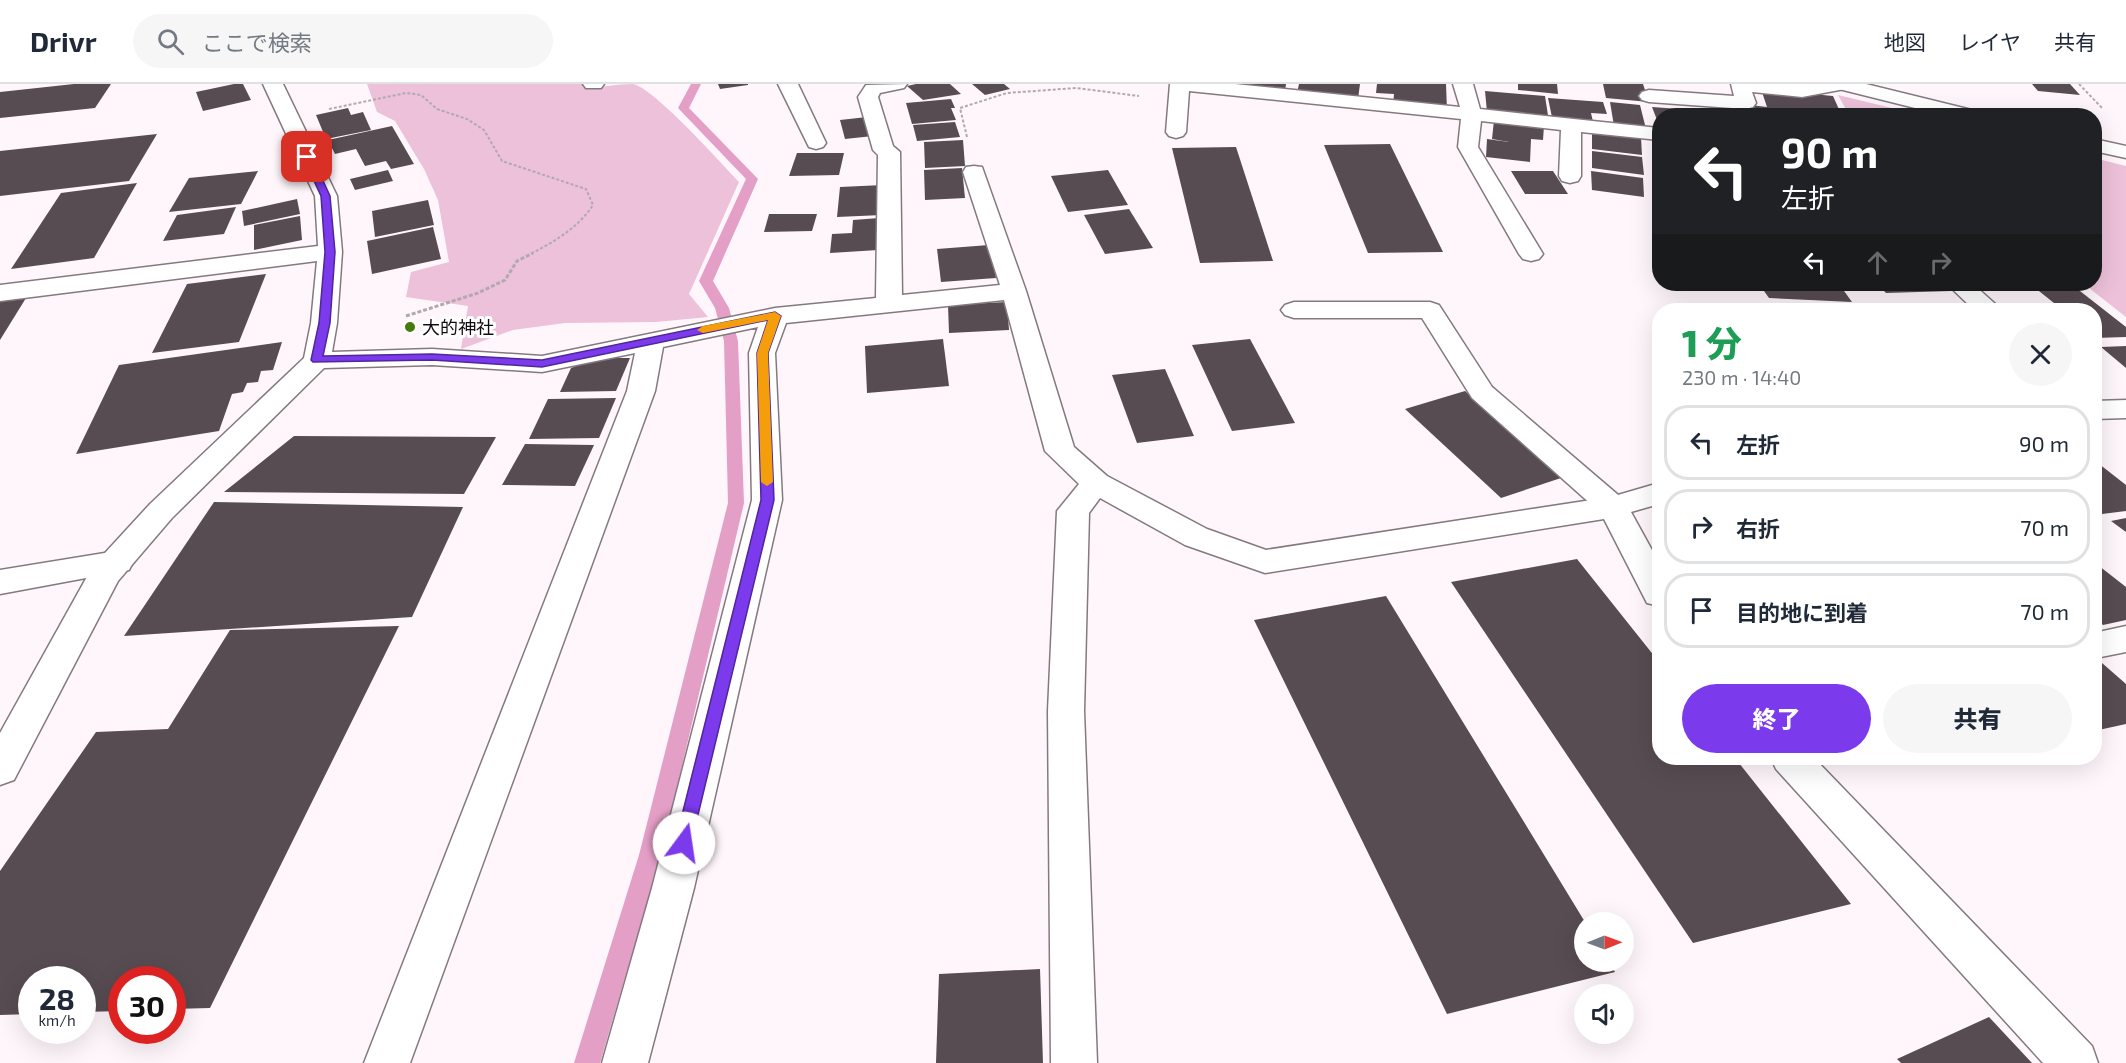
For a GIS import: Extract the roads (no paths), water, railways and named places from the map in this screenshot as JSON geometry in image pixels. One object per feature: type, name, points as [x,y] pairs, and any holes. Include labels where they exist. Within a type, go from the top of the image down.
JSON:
[{"type":"street","points":[[0,769],[105,574],[161,512],[317,360],[324,323],[330,252],[326,196],[273,84]]},
{"type":"street","points":[[788,84],[816,143]]},
{"type":"street","points":[[889,303],[889,152],[884,150],[868,97],[873,89],[897,84]]},
{"type":"street","points":[[1176,132],[1180,84],[1652,133]]},
{"type":"street","points":[[1463,84],[1472,116],[1468,147],[1531,254]]},
{"type":"street","points":[[1649,96],[1746,103],[1740,85],[1802,91],[1842,84],[1940,108]]},
{"type":"street","points":[[1570,176],[1571,126]]},
{"type":"street","points":[[2102,147],[2126,152]]},
{"type":"street","points":[[974,172],[1014,291],[1060,451],[1096,483],[1196,537],[1265,562],[1613,507],[1652,495]]},
{"type":"street","points":[[0,293],[330,252]]},
{"type":"street","points":[[317,360],[432,357],[542,364],[668,336],[775,316],[1014,291]]},
{"type":"street","points":[[1967,291],[1981,303]]},
{"type":"street","points":[[1294,310],[1430,310],[1482,392],[1613,507],[1652,581]]},
{"type":"street","points":[[625,1063],[673,888],[768,500],[762,353],[775,316]]},
{"type":"street","points":[[387,1063],[641,391],[668,336]]},
{"type":"street","points":[[1074,1063],[1066,711],[1073,511],[1096,483]]},
{"type":"street","points":[[0,582],[117,562]]},
{"type":"street","points":[[1797,765],[2075,1063]]},
{"type":"waterway","points":[[587,1063],[650,855],[736,503],[731,341],[722,308],[706,281],[752,179],[683,108],[696,84]]},
{"type":"place","name":"大的神社","points":[[410,327]]}]
